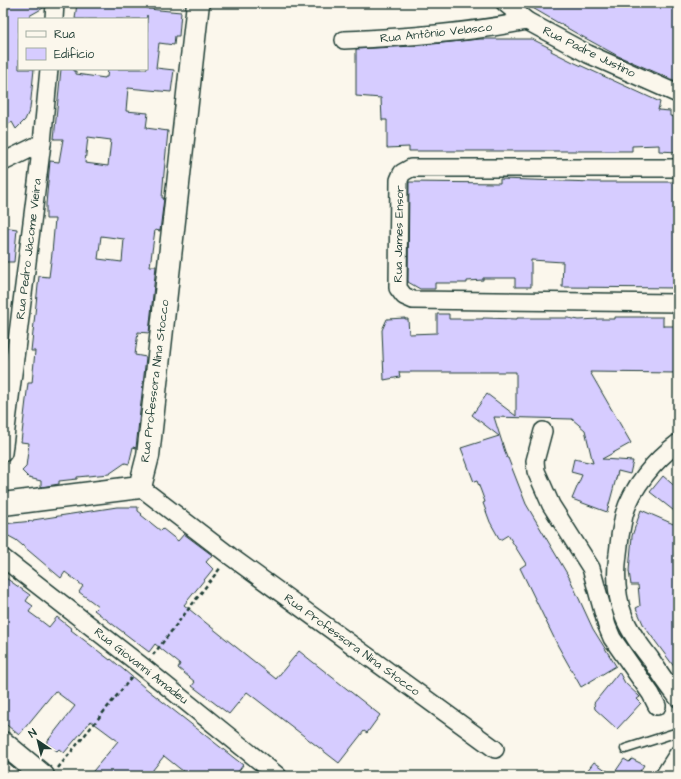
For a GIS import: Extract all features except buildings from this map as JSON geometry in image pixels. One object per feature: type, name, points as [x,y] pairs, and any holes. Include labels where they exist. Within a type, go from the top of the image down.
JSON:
[{"type":"street","points":[[54,18],[55,3]]},
{"type":"street","name":"Rua Professora Nina Stocco","points":[[198,3],[148,456],[140,487],[230,556],[495,749]]},
{"type":"street","name":"Rua Padre Justino","points":[[505,3],[527,20],[588,54],[678,94]]},
{"type":"street","name":"Rua Antônio Velasco","points":[[344,40],[462,32],[492,28],[527,20]]},
{"type":"street","name":"Rua Pedro Jácome Vieira","points":[[3,453],[42,143],[49,70]]},
{"type":"street","points":[[3,162],[42,143]]},
{"type":"street","name":"Rua James Ensor","points":[[678,168],[409,169],[402,173],[399,180],[398,288],[404,296],[413,300],[678,303]]},
{"type":"street","points":[[543,431],[535,461],[536,470],[540,480],[551,505],[591,568],[607,626],[612,638],[657,706]]},
{"type":"street","points":[[678,443],[645,476],[633,495],[625,514],[620,533],[617,562],[618,598],[625,618],[634,635],[678,698]]},
{"type":"street","points":[[3,504],[140,487]]},
{"type":"street","name":"Rua Giovanni Amadeu","points":[[3,558],[143,666],[278,776]]},
{"type":"street","points":[[591,568],[617,562]]},
{"type":"street","points":[[3,743],[34,774]]},
{"type":"street","points":[[664,776],[678,754]]},
{"type":"lane","points":[[626,749],[678,732]]}]
